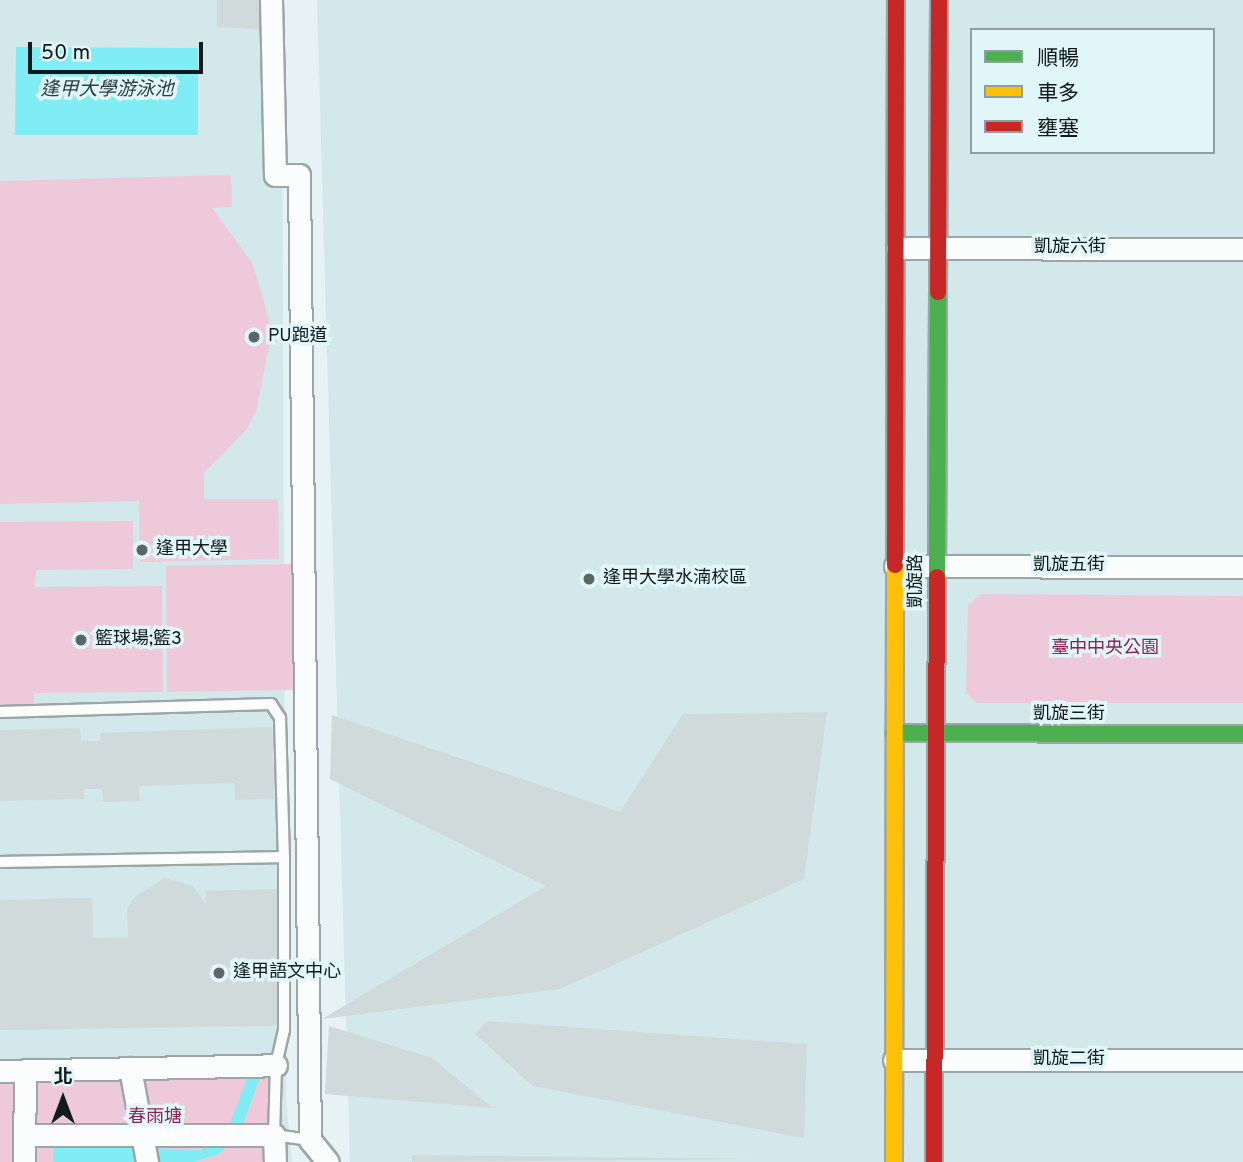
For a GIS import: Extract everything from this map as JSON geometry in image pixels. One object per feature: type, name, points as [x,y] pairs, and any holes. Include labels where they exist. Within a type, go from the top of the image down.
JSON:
[{"type":"street","points":[[271,0],[275,175],[299,175],[310,1140],[328,1162]]},
{"type":"street","name":"凱旋路","points":[[894,1162],[896,0]]},
{"type":"street","name":"凱旋路","points":[[934,1162],[939,0]]},
{"type":"street","name":"凱旋六街","points":[[897,248],[1243,249]]},
{"type":"street","name":"凱旋五街","points":[[895,566],[1243,567]]},
{"type":"street","name":"凱旋三街","points":[[894,733],[1243,734]]},
{"type":"street","name":"凱旋二街","points":[[894,1060],[1243,1060]]},
{"type":"street","points":[[0,1071],[276,1065]]},
{"type":"street","points":[[130,1068],[144,1149]]},
{"type":"street","points":[[24,1162],[25,1070]]},
{"type":"street","points":[[24,1135],[144,1149],[219,1135],[274,1135],[275,1162]]},
{"type":"lane","points":[[0,712],[271,704],[280,718],[284,857],[284,1030],[276,1065],[274,1135],[310,1140]]},
{"type":"lane","points":[[0,862],[284,857]]},
{"type":"shaded area","name":"逢甲大學","points":[[0,0],[282,0],[286,1101],[292,1162],[0,1162]]},
{"type":"shaded area","points":[[317,0],[1243,0],[1243,1162],[350,1162]]},
{"type":"green space","points":[[231,175],[232,207],[212,208],[253,264],[272,331],[256,412],[246,430],[204,473],[204,499],[278,499],[279,559],[140,562],[139,501],[0,504],[0,181]]},
{"type":"green space","name":"籃球場;籃3","points":[[133,521],[133,569],[36,570],[35,587],[162,586],[163,692],[34,693],[34,706],[0,706],[0,522]]},
{"type":"green space","points":[[293,564],[295,690],[167,692],[166,566]]},
{"type":"green space","name":"臺中中央公園","points":[[981,594],[1243,596],[1243,703],[977,703],[966,693],[968,605]]},
{"type":"green space","name":"春雨塘","points":[[282,1074],[282,1162],[28,1162],[28,1075]]},
{"type":"green space","points":[[19,1082],[18,1162],[0,1162],[0,1083]]},
{"type":"water","name":"逢甲大學游泳池","points":[[16,47],[198,48],[198,135],[15,135]]},
{"type":"water","name":"春雨塘","points":[[260,1078],[239,1134],[219,1154],[193,1162],[53,1162],[54,1144],[201,1150],[229,1126],[247,1079]]},
{"type":"building","points":[[217,0],[267,0],[268,30],[217,27]]},
{"type":"building","points":[[827,712],[804,879],[560,989],[322,1019],[546,886],[330,779],[332,715],[620,812],[683,714]]},
{"type":"building","points":[[272,727],[274,799],[235,800],[234,783],[139,786],[140,801],[103,802],[102,789],[84,789],[84,799],[0,801],[0,730],[80,728],[81,741],[101,741],[100,733]]},
{"type":"building","points":[[164,878],[193,886],[206,904],[206,891],[277,889],[278,1026],[0,1030],[0,900],[92,898],[93,938],[128,937],[127,909],[134,898]]},
{"type":"building","points":[[487,1021],[807,1044],[804,1138],[533,1086],[475,1034]]},
{"type":"building","points":[[329,1026],[432,1058],[493,1108],[325,1094]]},
{"type":"building","points":[[412,1155],[764,1159],[412,1162]]},
{"type":"traffic: fast","points":[[937,577],[938,292]]},
{"type":"traffic: fast","points":[[894,733],[1243,734]]},
{"type":"traffic: slow","points":[[894,1162],[895,565]]},
{"type":"traffic: jam","points":[[895,565],[896,0]]},
{"type":"traffic: jam","points":[[938,292],[939,0]]},
{"type":"traffic: jam","points":[[934,1162],[937,577]]},
{"type":"place","name":"PU跑道","points":[[254,337]]},
{"type":"place","name":"逢甲大學","points":[[142,550]]},
{"type":"place","name":"逢甲大學水湳校區","points":[[589,579]]},
{"type":"place","name":"籃球場;籃3","points":[[81,640]]},
{"type":"place","name":"逢甲語文中心","points":[[219,973]]}]
